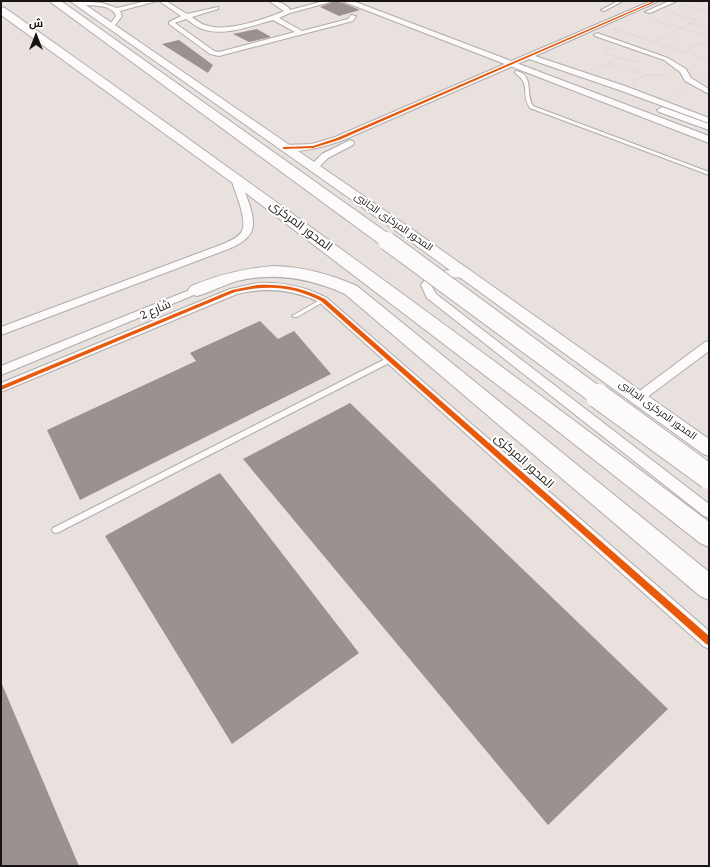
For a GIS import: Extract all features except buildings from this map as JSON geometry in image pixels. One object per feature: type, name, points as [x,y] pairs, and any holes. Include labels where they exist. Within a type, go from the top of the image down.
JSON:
[{"type":"highway","points":[[54,1],[388,241],[709,477]]},
{"type":"highway","name":"المحور المركزى","points":[[1,10],[235,178],[558,419],[707,538]]},
{"type":"highway","points":[[196,290],[209,284],[235,276],[263,271],[276,271],[297,272],[317,276],[351,290],[709,588]]},
{"type":"main road","name":"المحور المركزى الجانبى","points":[[76,2],[284,148],[314,167],[709,449]]},
{"type":"street","points":[[115,9],[141,1]]},
{"type":"street","points":[[76,2],[100,4],[115,9],[154,1]]},
{"type":"street","points":[[164,1],[186,17],[205,28],[221,30],[274,18],[288,12],[331,1]]},
{"type":"street","points":[[272,1],[286,8],[288,12]]},
{"type":"street","points":[[346,1],[524,65],[709,140]]},
{"type":"street","points":[[369,1],[421,20]]},
{"type":"street","points":[[524,65],[656,5],[673,2]]},
{"type":"street","points":[[583,41],[641,16],[656,5]]},
{"type":"street","points":[[216,8],[170,23],[212,53],[216,54],[227,53],[351,20],[353,16]]},
{"type":"street","points":[[111,27],[119,16],[115,9]]},
{"type":"street","points":[[274,18],[301,33]]},
{"type":"street","points":[[597,35],[666,59],[675,64],[696,85],[709,92]]},
{"type":"street","points":[[510,54],[524,65],[708,122]]},
{"type":"street","points":[[284,148],[313,147],[338,139],[524,65],[556,54]]},
{"type":"street","points":[[524,65],[584,75],[622,88],[708,122]]},
{"type":"street","points":[[314,167],[325,156],[351,143],[338,139]]},
{"type":"street","points":[[1,331],[227,246],[239,239],[247,231],[250,222],[235,178]]},
{"type":"street","points":[[465,274],[443,273],[431,278],[426,286],[431,296],[709,512]]},
{"type":"street","name":"شارع 2","points":[[1,388],[234,291],[255,287],[276,286],[302,290],[323,300]]},
{"type":"street","name":"شارع 2","points":[[1,371],[196,290]]},
{"type":"street","name":"المحور المركزى","points":[[323,300],[709,641]]},
{"type":"street","points":[[638,398],[709,345]]},
{"type":"lane","points":[[603,10],[621,1]]},
{"type":"lane","points":[[524,65],[524,76],[527,80],[528,103],[531,107],[709,174]]},
{"type":"lane","points":[[295,316],[323,300]]},
{"type":"lane","points":[[56,530],[391,359]]},
{"type":"path","points":[[673,2],[708,12]]},
{"type":"path","points":[[656,5],[696,20]]},
{"type":"path","points":[[655,42],[692,23],[708,12]]},
{"type":"path","points":[[641,16],[682,28],[709,38]]},
{"type":"path","points":[[692,23],[709,28]]},
{"type":"path","points":[[612,28],[709,60]]},
{"type":"path","points":[[685,52],[709,38]]},
{"type":"path","points":[[584,75],[619,58]]},
{"type":"path","points":[[608,63],[646,75],[685,75]]},
{"type":"path","points":[[622,88],[646,75]]},
{"type":"path","points":[[663,104],[696,85]]},
{"type":"cycle path","points":[[284,148],[313,147],[338,139],[656,1]]},
{"type":"cycle path","points":[[1,388],[234,291],[246,288],[268,286],[280,286],[302,291],[323,300],[709,641]]}]
